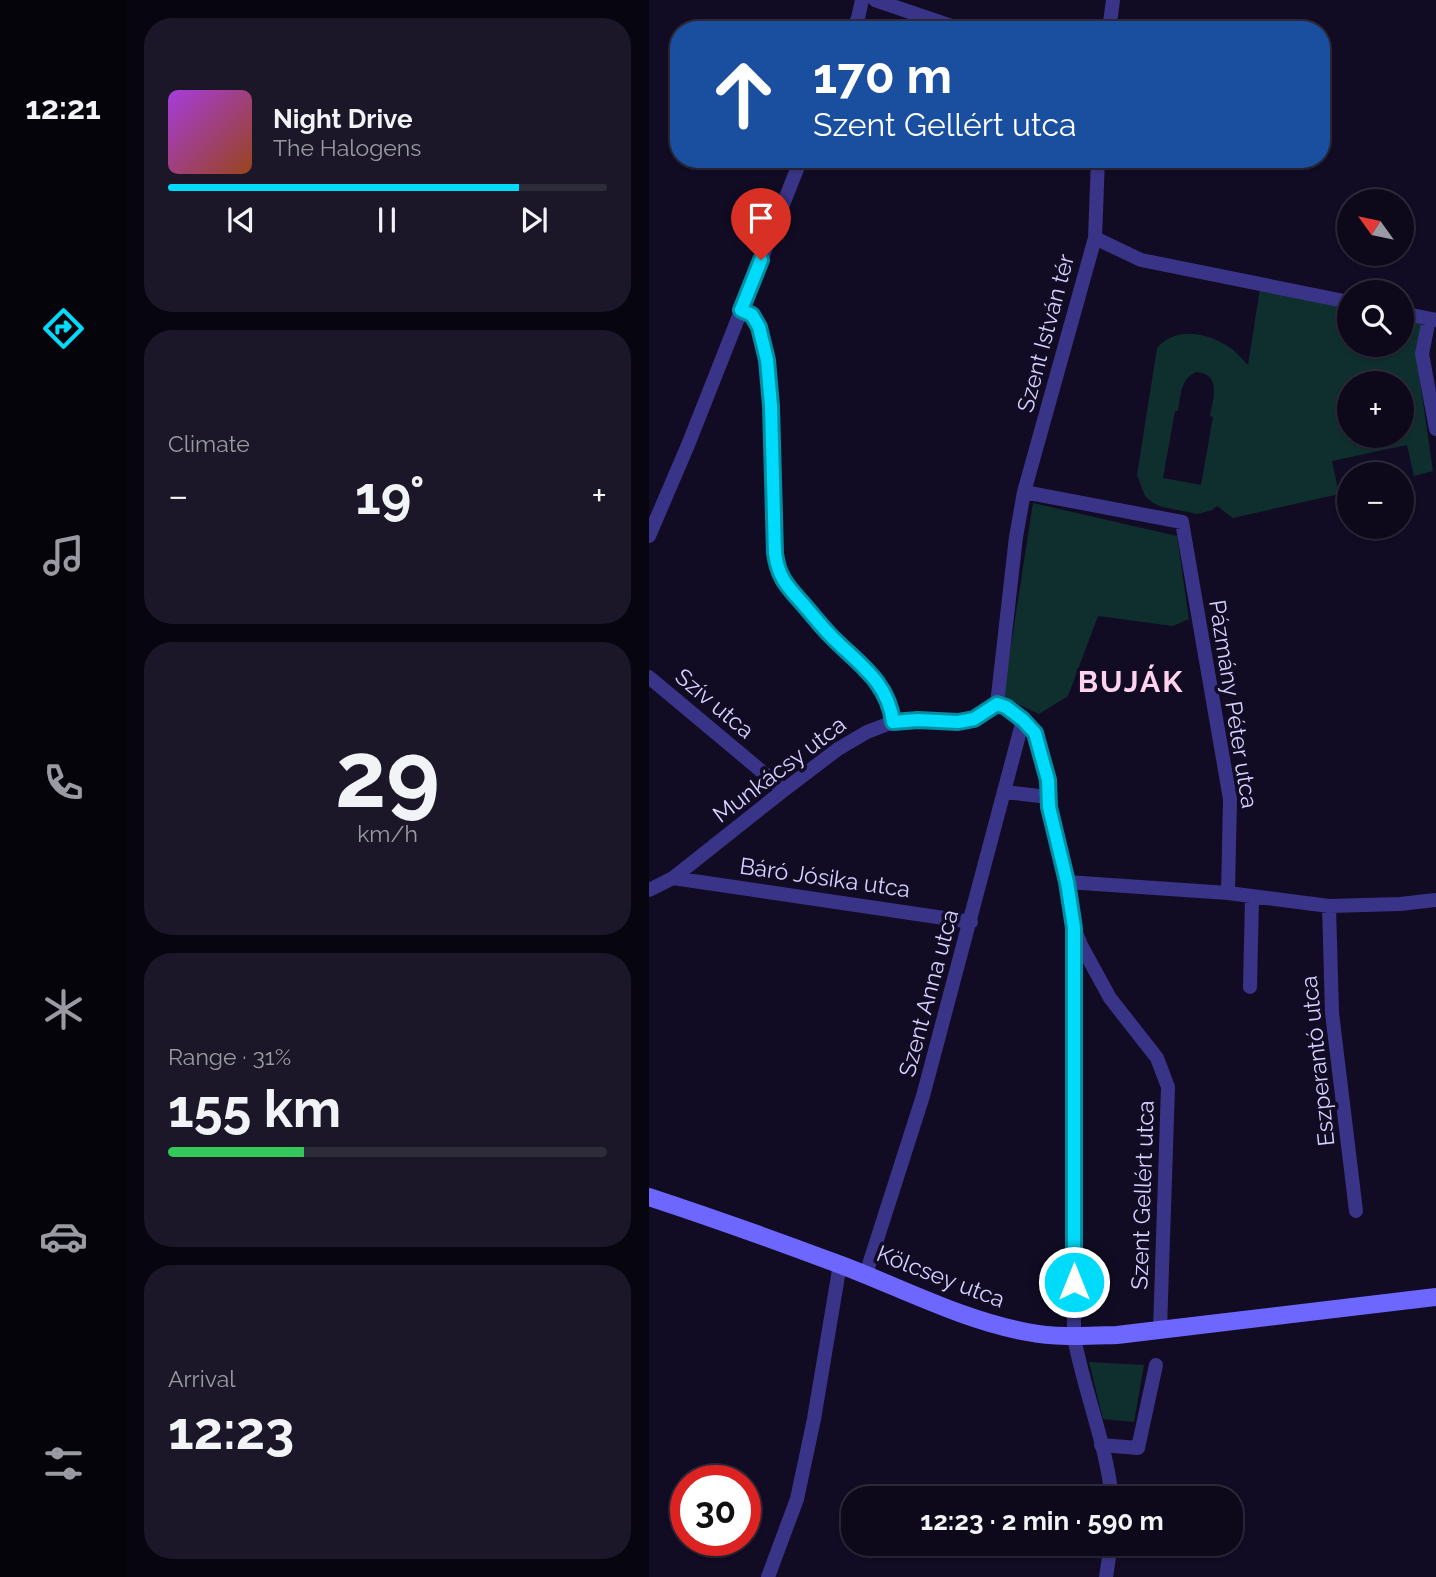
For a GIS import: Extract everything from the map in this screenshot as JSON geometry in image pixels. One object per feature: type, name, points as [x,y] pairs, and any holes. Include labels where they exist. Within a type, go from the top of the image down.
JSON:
[{"type":"main road","name":"Kölcsey utca","points":[[649,1197],[840,1264],[964,1314],[1027,1332],[1074,1337],[1117,1335],[1436,1297]]},
{"type":"street","points":[[857,21],[861,0]]},
{"type":"street","points":[[875,0],[937,21]]},
{"type":"street","points":[[1110,21],[1113,0]]},
{"type":"street","points":[[649,536],[688,445],[797,168]]},
{"type":"street","points":[[1095,238],[1098,168]]},
{"type":"street","name":"Szent István tér","points":[[997,704],[1016,537],[1024,492],[1095,238],[1141,260],[1337,300]]},
{"type":"street","points":[[741,310],[752,315],[759,327],[767,360],[775,553],[779,573],[788,588],[831,636],[872,674],[888,700],[893,722]]},
{"type":"street","points":[[1414,316],[1432,319],[1422,354],[1436,429]]},
{"type":"street","name":"Pázmány Péter utca","points":[[1024,492],[1182,522],[1230,799],[1228,893]]},
{"type":"street","name":"Szív utca","points":[[649,677],[784,790]]},
{"type":"street","points":[[997,704],[1006,707],[1023,720]]},
{"type":"street","name":"Munkácsy utca","points":[[649,890],[673,878],[838,749],[867,732],[893,722],[958,722],[974,719],[997,704]]},
{"type":"street","name":"Szent Anna utca","points":[[866,1274],[923,1096],[1023,720]]},
{"type":"street","name":"Szent Gellért utca","points":[[1023,720],[1035,733],[1048,780],[1049,807],[1067,882],[1074,928],[1110,998],[1157,1058],[1168,1087],[1159,1330]]},
{"type":"street","points":[[1005,792],[1048,797]]},
{"type":"street","name":"Báró Jósika utca","points":[[673,878],[971,922]]},
{"type":"street","points":[[1067,882],[1228,893],[1329,906],[1436,900]]},
{"type":"street","points":[[1250,987],[1252,897]]},
{"type":"street","name":"Eszperantó utca","points":[[1329,906],[1332,1013],[1356,1210]]},
{"type":"street","points":[[1074,928],[1074,1337],[1079,1367],[1111,1486]]},
{"type":"street","points":[[768,1577],[797,1499],[814,1419],[840,1264]]},
{"type":"street","points":[[1101,1445],[1138,1448],[1157,1365]]},
{"type":"street","points":[[1106,1577],[1109,1556]]},
{"type":"green space","points":[[1260,289],[1337,305],[1337,357],[1414,357],[1414,320],[1422,322],[1416,353],[1433,471],[1414,476],[1414,462],[1411,462],[1408,448],[1414,448],[1414,371],[1337,371],[1337,448],[1393,448],[1332,461],[1337,494],[1233,518],[1217,506],[1198,514],[1153,503],[1145,496],[1137,475],[1157,348],[1174,336],[1194,334],[1214,339],[1232,349],[1248,365]],"holes":[[[1196,372],[1204,374],[1213,382],[1214,395],[1210,416],[1213,417],[1201,485],[1163,478],[1175,411],[1178,411],[1184,383]]]},
{"type":"green space","points":[[1033,503],[1177,536],[1189,619],[1173,626],[1098,616],[1068,696],[1039,714],[1003,697]]},
{"type":"green space","points":[[1089,1362],[1144,1365],[1134,1422],[1103,1419]]},
{"type":"district","name":"BUJÁK","points":[[1131,681]]},
{"type":"route","points":[[761,260],[741,310],[752,315],[759,327],[767,360],[775,553],[776,565],[783,581],[831,636],[872,674],[888,700],[893,722],[958,722],[974,719],[997,704],[1006,707],[1035,733],[1048,780],[1049,807],[1067,882],[1074,928],[1074,1282]]}]
